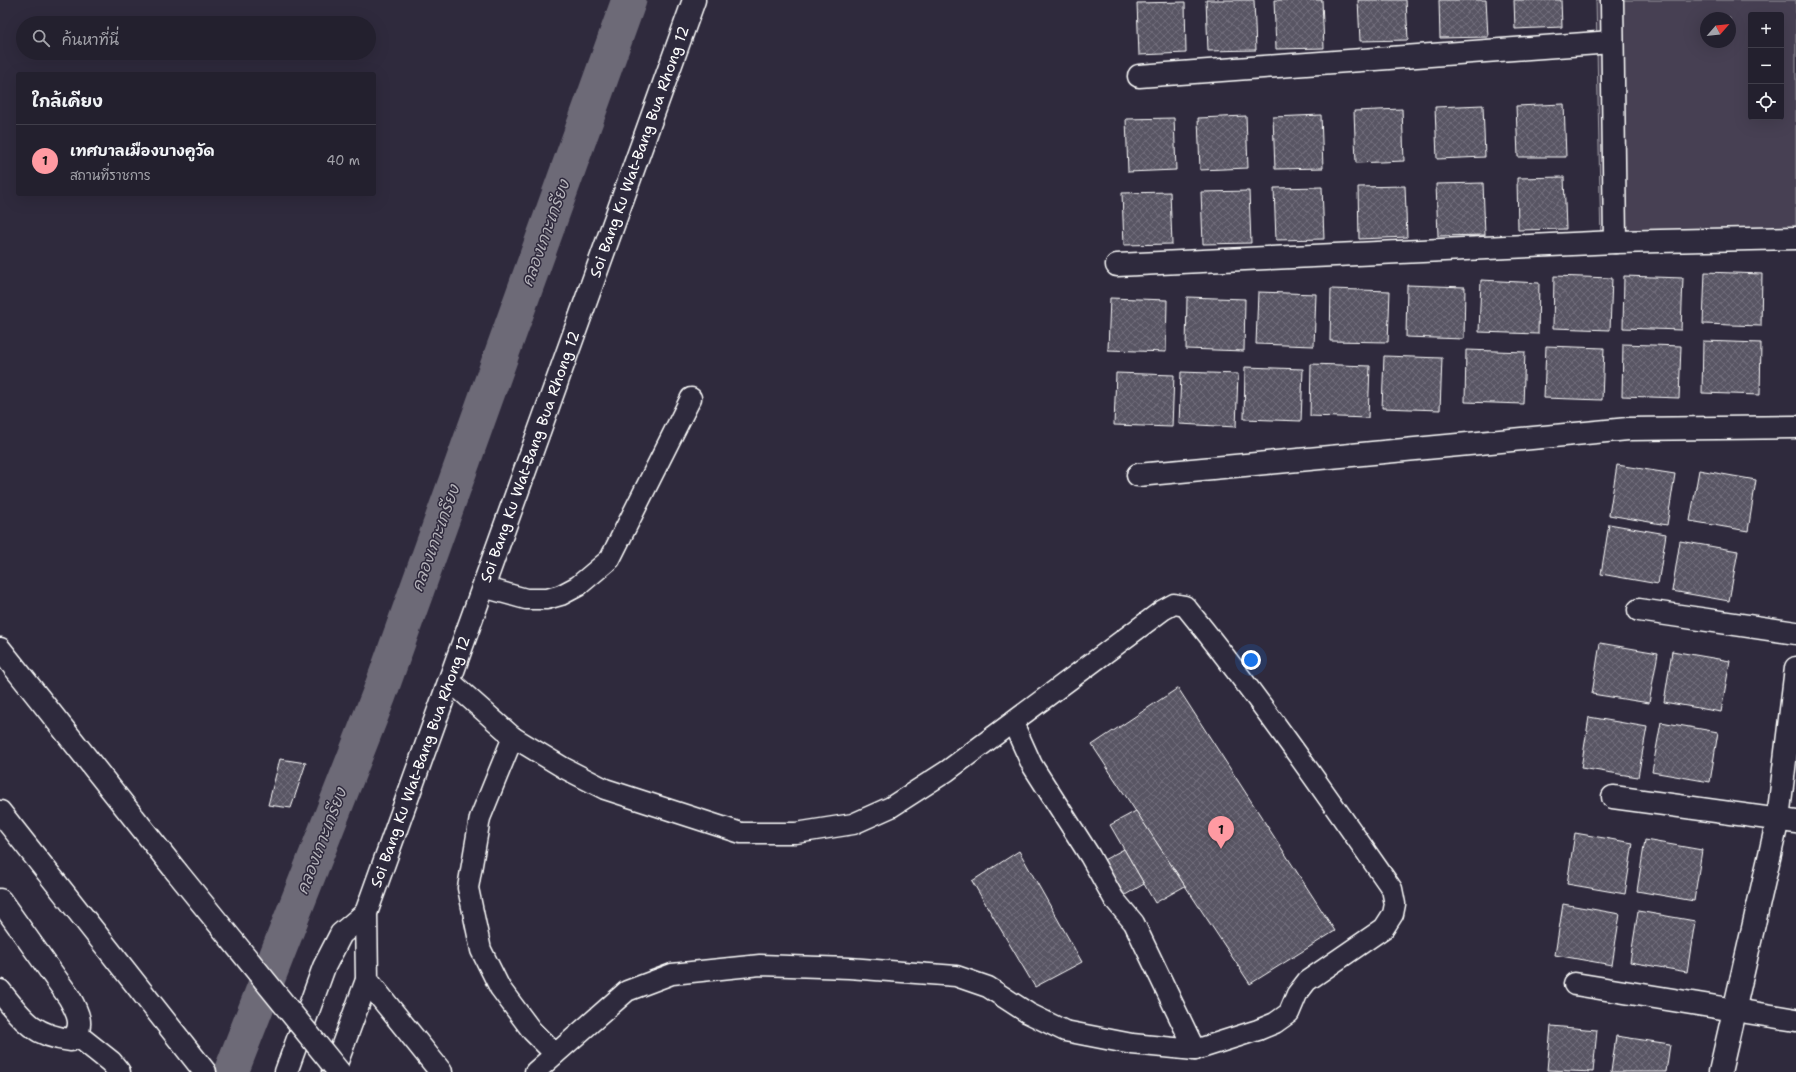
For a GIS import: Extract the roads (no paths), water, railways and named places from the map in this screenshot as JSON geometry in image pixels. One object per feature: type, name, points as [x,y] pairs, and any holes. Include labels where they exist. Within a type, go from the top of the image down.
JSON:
[{"type":"street","name":"Soi Bang Ku Wat-Bang Bua Rhong 12","points":[[366,913],[694,0]]},
{"type":"street","points":[[1612,0],[1615,242]]},
{"type":"street","points":[[1139,76],[1612,42]]},
{"type":"street","points":[[1117,265],[1615,242],[1796,238]]},
{"type":"street","points":[[1138,475],[1628,429],[1796,427]]},
{"type":"street","points":[[1639,610],[1796,633]]},
{"type":"street","points":[[0,649],[176,871],[339,1072]]},
{"type":"street","points":[[1720,1072],[1735,1010],[1787,821],[1796,668]]},
{"type":"street","points":[[1613,797],[1787,821]]},
{"type":"street","points":[[0,812],[205,1072]]},
{"type":"street","points":[[0,900],[69,997],[78,1014],[79,1027],[77,1035],[71,1040],[43,1034],[26,1022],[0,991]]},
{"type":"street","points":[[333,1072],[368,980],[366,913]]},
{"type":"street","points":[[286,1072],[324,967],[341,934],[366,913]]},
{"type":"street","points":[[368,980],[441,1072]]},
{"type":"street","points":[[1576,984],[1796,1020]]},
{"type":"street","points":[[77,1035],[111,1062],[119,1072]]},
{"type":"lane","points":[[483,587],[526,599],[547,599],[560,595],[578,586],[610,559],[692,398]]},
{"type":"lane","points":[[450,681],[513,737],[564,768],[605,789],[741,833],[796,833],[853,824],[891,807],[947,771],[1162,610],[1174,604],[1185,606],[1222,651],[1286,738],[1392,889],[1395,904],[1393,914],[1384,928],[1307,981],[1297,994],[1289,1013],[1275,1024],[1195,1050],[1132,1044],[1065,1031],[1028,1013],[988,987],[956,976],[849,968],[760,965],[672,974],[626,991],[535,1072]]},
{"type":"lane","points":[[1013,723],[1036,772],[1090,856],[1114,899],[1134,923],[1195,1050]]},
{"type":"lane","points":[[513,737],[480,818],[468,888],[481,950],[500,988],[532,1031],[555,1054]]},
{"type":"waterway","name":"คลองเกาะเกรียง","points":[[231,1072],[379,695],[629,0]]},
{"type":"place","name":"เทศบาลเมืองบางคูวัด","points":[[1221,849]]}]
